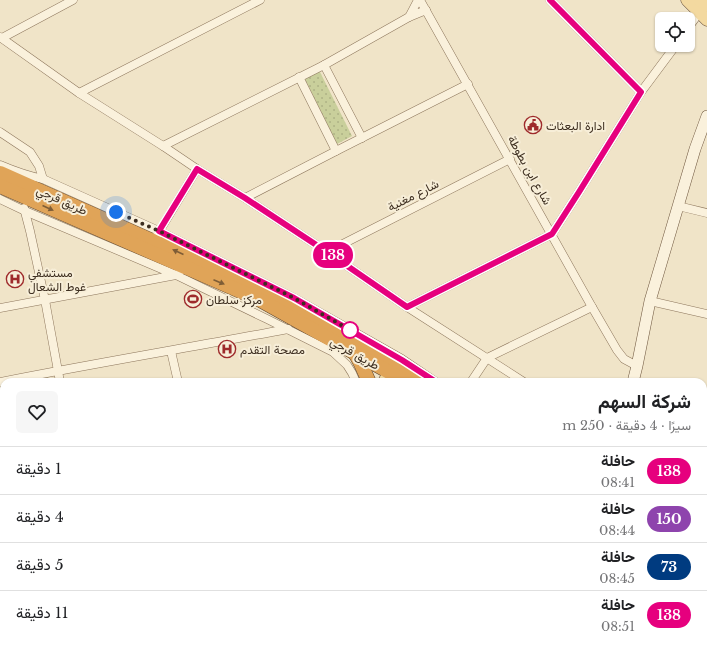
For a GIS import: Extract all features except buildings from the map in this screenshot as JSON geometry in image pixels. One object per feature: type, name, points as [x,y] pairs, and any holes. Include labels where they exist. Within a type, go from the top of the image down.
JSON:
[{"type":"highway","name":"طريق قرجي","points":[[0,173],[157,236],[260,294],[355,353],[396,376]]},
{"type":"highway","name":"طريق قرجي","points":[[0,186],[181,272],[260,294],[354,340],[396,376]]},
{"type":"highway","points":[[355,353],[367,378]]},
{"type":"main road","points":[[687,0],[704,9]]},
{"type":"main road","points":[[634,378],[650,301],[695,149],[707,116]]},
{"type":"street","points":[[73,0],[1,38],[79,93],[245,198],[407,307],[518,378]]},
{"type":"street","points":[[79,93],[260,0]]},
{"type":"street","points":[[409,17],[419,0]]},
{"type":"street","name":"شارع ابن بطوطة","points":[[419,0],[468,84],[592,307],[624,359],[637,366]]},
{"type":"street","points":[[550,0],[641,92]]},
{"type":"street","points":[[695,20],[704,9]]},
{"type":"street","points":[[163,146],[324,65],[409,17],[426,10]]},
{"type":"street","points":[[407,307],[552,234],[641,92],[671,52]]},
{"type":"street","points":[[324,65],[362,138]]},
{"type":"street","points":[[299,77],[336,150]]},
{"type":"street","points":[[245,198],[336,150],[468,84]]},
{"type":"street","points":[[0,132],[30,152],[39,166],[43,179]]},
{"type":"street","name":"شارع مغنية","points":[[327,252],[510,159]]},
{"type":"street","points":[[0,165],[43,179],[157,236],[294,298],[402,360],[430,378]]},
{"type":"street","points":[[157,236],[197,169]]},
{"type":"street","points":[[23,197],[45,300],[59,378]]},
{"type":"street","points":[[0,199],[25,211],[181,272],[333,352],[347,365],[354,378]]},
{"type":"street","points":[[678,206],[707,213]]},
{"type":"street","points":[[0,308],[181,272]]},
{"type":"street","points":[[650,301],[707,314]]},
{"type":"street","points":[[474,378],[488,358],[592,307]]},
{"type":"street","points":[[21,378],[288,329]]},
{"type":"street","points":[[172,351],[177,378]]},
{"type":"shaded area","points":[[48,376],[48,378],[38,378]]},
{"type":"green space","points":[[319,70],[352,136],[337,144],[304,77]]},
{"type":"bus line","name":"138","points":[[430,378],[402,360],[294,298],[159,231],[197,169],[245,198],[407,307],[552,234],[641,92],[550,0]]},
{"type":"place","name":"ادارة البعثات","points":[[533,125]]},
{"type":"place","name":"مستشفي غوط الشعال","points":[[15,279]]},
{"type":"place","name":"مركز سلطان","points":[[193,299]]},
{"type":"place","name":"مصحة التقدم","points":[[227,349]]},
{"type":"route","points":[[116,212],[159,231],[294,298],[350,330]]}]
